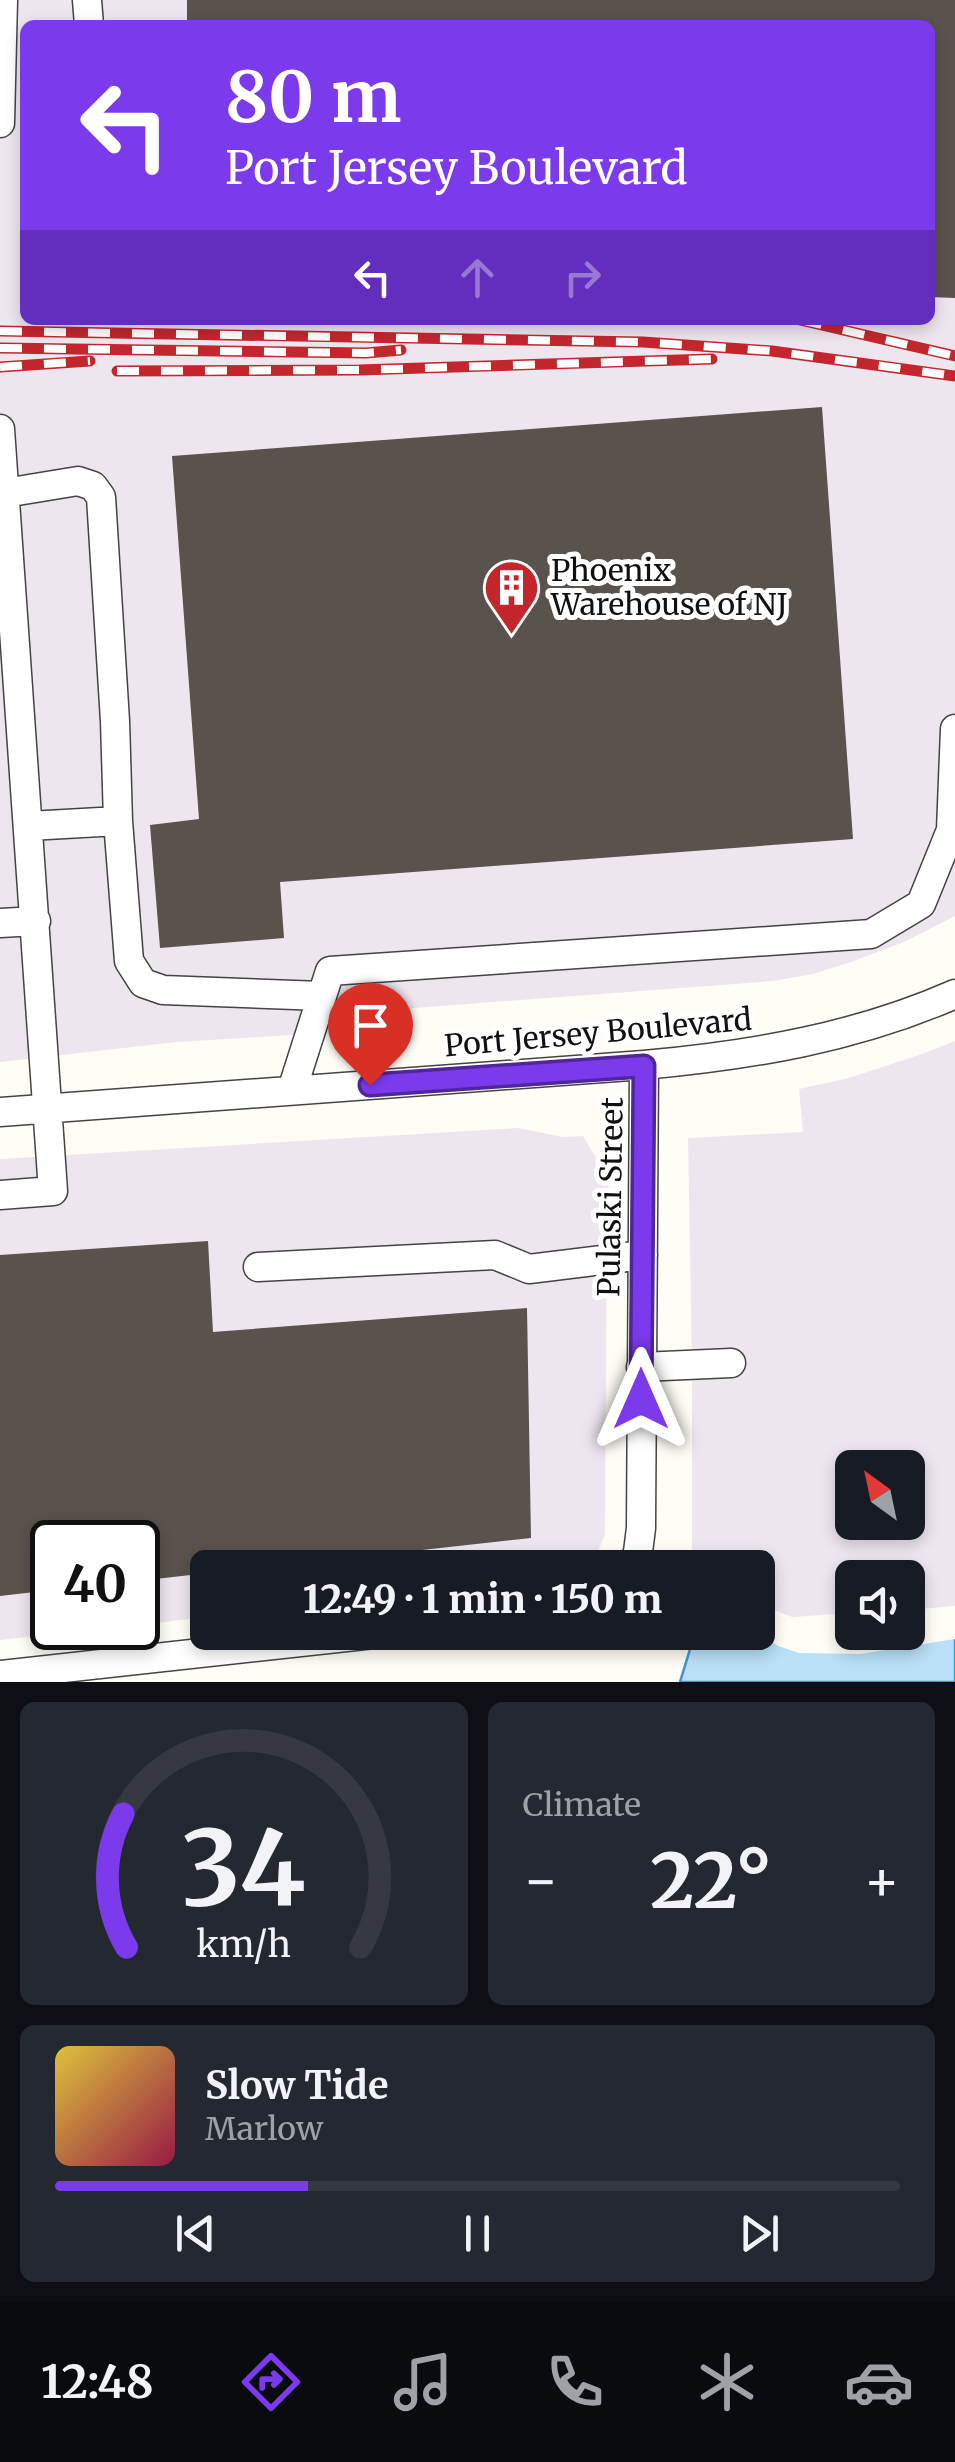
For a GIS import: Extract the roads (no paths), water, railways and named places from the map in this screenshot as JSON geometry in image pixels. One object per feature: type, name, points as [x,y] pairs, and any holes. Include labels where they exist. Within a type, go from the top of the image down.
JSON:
[{"type":"street","points":[[0,123],[3,0]]},
{"type":"street","points":[[0,429],[54,1191],[0,1195]]},
{"type":"street","points":[[4,492],[78,482],[93,486],[101,497],[118,821],[130,961],[143,983],[163,990],[322,996]]},
{"type":"street","points":[[292,1090],[330,970],[871,934],[921,904],[951,830],[955,730]]},
{"type":"street","points":[[28,826],[118,821]]},
{"type":"street","points":[[0,923],[36,921]]},
{"type":"street","name":"Port Jersey Boulevard","points":[[0,1112],[644,1066],[744,1054],[820,1040],[889,1021],[955,994]]},
{"type":"street","name":"Pulaski Street","points":[[638,1550],[644,1066]]},
{"type":"street","points":[[258,1267],[494,1255],[530,1269],[643,1255]]},
{"type":"street","points":[[642,1367],[731,1363]]},
{"type":"street","points":[[0,1675],[228,1650]]},
{"type":"water","points":[[955,1628],[955,1682],[680,1682],[690,1650],[775,1650],[775,1635],[835,1646],[835,1650],[925,1650],[925,1633]]},
{"type":"railway","points":[[822,325],[955,356]]},
{"type":"railway","points":[[0,331],[643,342],[772,351],[955,376]]},
{"type":"railway","points":[[0,348],[366,353],[401,350]]},
{"type":"railway","points":[[117,371],[359,370],[712,359]]},
{"type":"railway","points":[[0,367],[90,361]]},
{"type":"place","name":"Phoenix Warehouse of NJ","points":[[512,637]]}]
